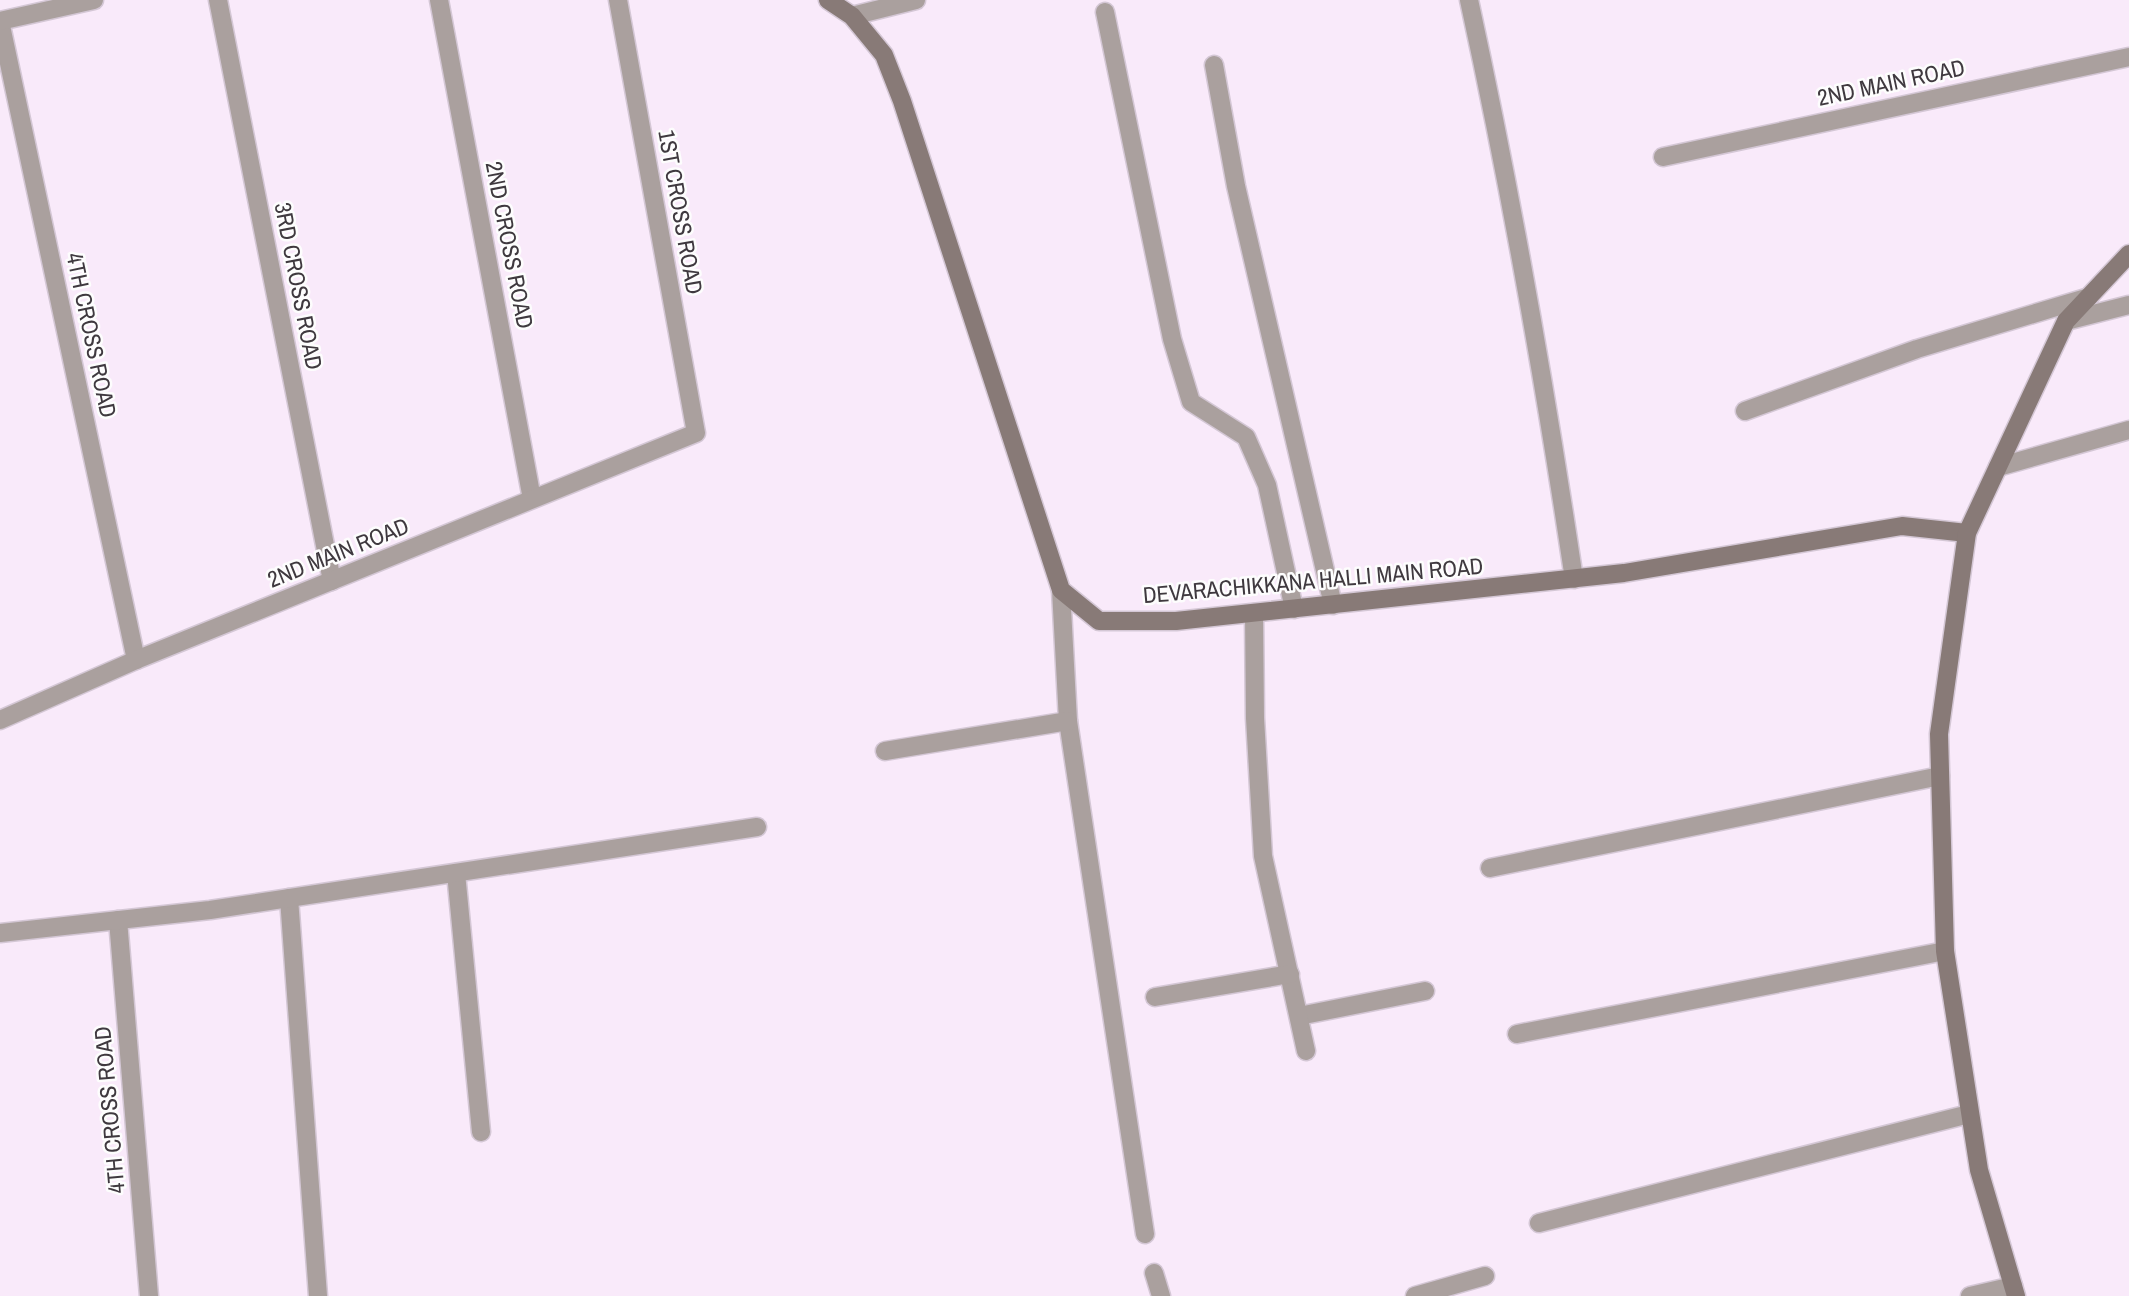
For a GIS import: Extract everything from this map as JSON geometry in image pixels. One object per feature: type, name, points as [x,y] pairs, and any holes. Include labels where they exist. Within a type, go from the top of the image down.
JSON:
[{"type":"street","points":[[0,21],[94,0]]},
{"type":"street","name":"3RD CROSS ROAD","points":[[218,0],[332,581]]},
{"type":"street","name":"2ND CROSS ROAD","points":[[439,0],[532,499]]},
{"type":"street","name":"1ST CROSS ROAD","points":[[618,0],[696,433]]},
{"type":"street","points":[[828,0],[852,16],[884,55],[902,101],[1061,590],[1068,721],[1145,1234]]},
{"type":"street","points":[[852,16],[916,0]]},
{"type":"street","points":[[1469,0],[1546,392],[1574,579]]},
{"type":"street","points":[[1105,12],[1172,339],[1191,402],[1246,438],[1267,485],[1294,609]]},
{"type":"street","name":"4TH CROSS ROAD","points":[[0,21],[136,660]]},
{"type":"street","name":"2ND MAIN ROAD","points":[[1663,157],[2129,57]]},
{"type":"street","points":[[1214,65],[1236,186],[1333,605]]},
{"type":"street","points":[[1970,1296],[2015,1291],[1979,1170],[1945,951],[1939,734],[1967,533],[2066,321],[2129,254]]},
{"type":"street","points":[[1745,411],[1917,349],[2088,297]]},
{"type":"street","points":[[2066,321],[2129,305]]},
{"type":"street","points":[[1998,467],[2129,430]]},
{"type":"street","name":"2ND MAIN ROAD","points":[[0,720],[136,660],[696,433]]},
{"type":"street","name":"DEVARACHIKKANA HALLI MAIN ROAD","points":[[1061,590],[1099,621],[1176,621],[1624,573],[1902,527],[1967,533]]},
{"type":"street","points":[[1254,613],[1255,718],[1263,856],[1306,1051]]},
{"type":"street","points":[[886,751],[1068,721]]},
{"type":"street","points":[[1490,868],[1940,776]]},
{"type":"street","points":[[0,933],[289,898],[757,827]]},
{"type":"street","points":[[456,873],[481,1132]]},
{"type":"street","points":[[289,898],[318,1296]]},
{"type":"street","name":"4TH CROSS ROAD","points":[[118,920],[149,1296]]},
{"type":"street","points":[[1517,1034],[1945,951]]},
{"type":"street","points":[[1155,997],[1290,974]]},
{"type":"street","points":[[1299,1016],[1426,991]]},
{"type":"street","points":[[1539,1223],[1969,1114]]},
{"type":"street","points":[[1154,1273],[1161,1296]]},
{"type":"street","points":[[1415,1296],[1485,1276]]}]
